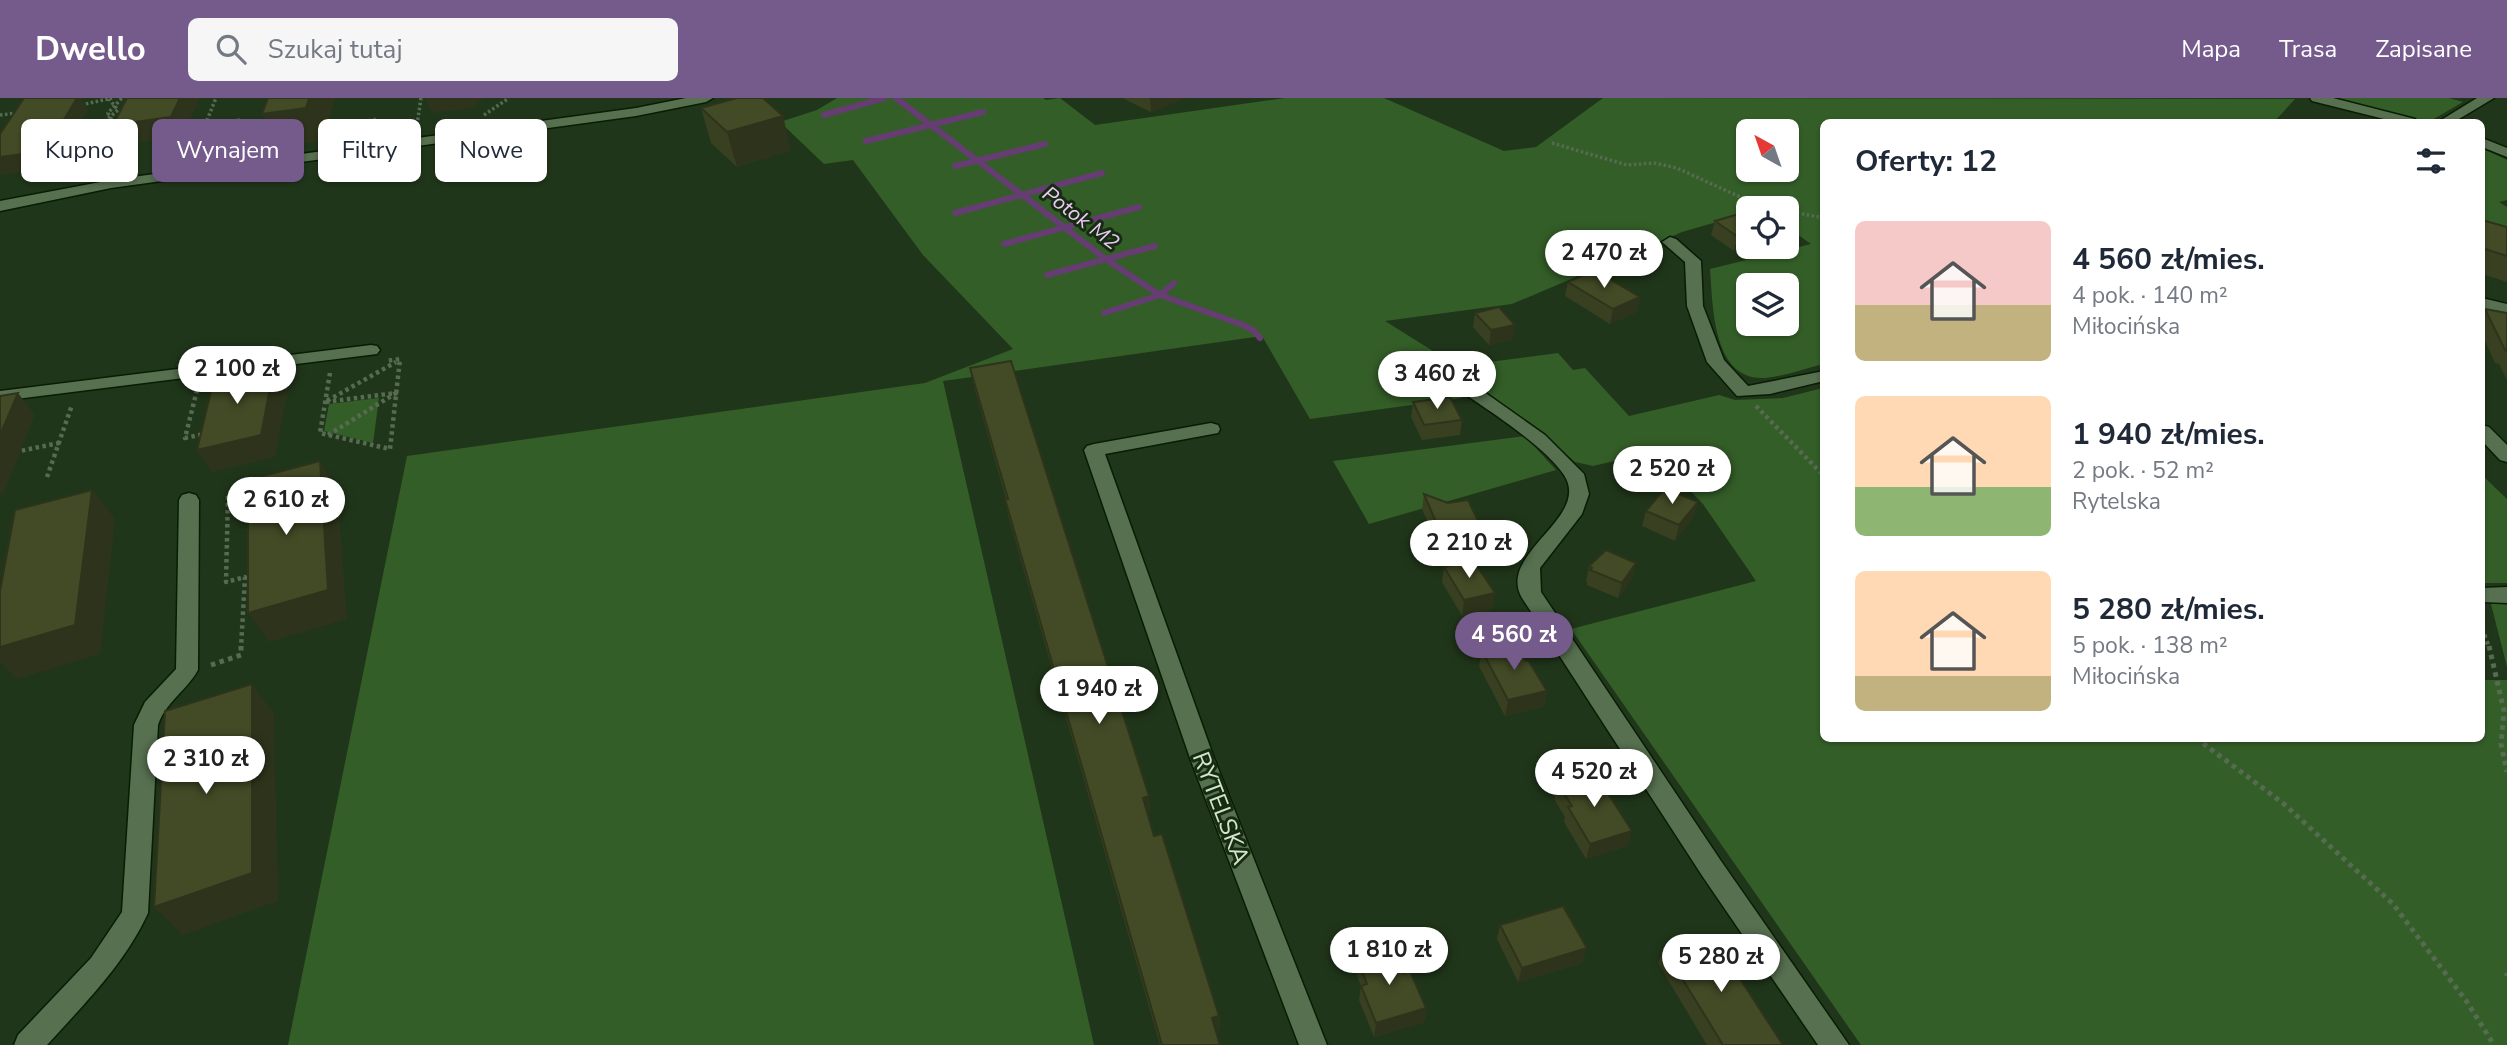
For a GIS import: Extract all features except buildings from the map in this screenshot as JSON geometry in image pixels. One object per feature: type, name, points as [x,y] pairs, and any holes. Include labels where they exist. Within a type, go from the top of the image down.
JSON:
[{"type":"street","points":[[0,206],[111,184],[416,147],[636,112],[706,98]]},
{"type":"street","points":[[2317,98],[2398,119]]},
{"type":"street","points":[[2450,119],[2487,98]]},
{"type":"street","points":[[2485,143],[2507,153]]},
{"type":"street","points":[[1670,242],[1693,261],[1695,306],[1716,362],[1742,391],[1770,389],[1820,377]]},
{"type":"street","points":[[2485,304],[2507,309]]},
{"type":"street","points":[[0,396],[371,350]]},
{"type":"street","points":[[1447,374],[1538,439],[1574,474],[1579,494],[1572,514],[1530,567],[1530,593],[1712,869],[1835,1045]]},
{"type":"street","name":"RYTELSKA","points":[[1211,429],[1094,450],[1202,758],[1312,1045]]},
{"type":"street","points":[[2485,433],[2507,456]]},
{"type":"street","points":[[28,1045],[102,963],[125,933],[135,913],[146,725],[150,709],[179,683],[187,670],[190,500]]},
{"type":"street","points":[[2485,595],[2507,595]]},
{"type":"path","points":[[116,106],[122,98]]},
{"type":"path","points":[[207,119],[216,98]]},
{"type":"path","points":[[418,119],[421,98]]},
{"type":"path","points":[[484,116],[509,98]]},
{"type":"path","points":[[75,106],[110,99],[118,110],[111,119]]},
{"type":"path","points":[[0,115],[26,112]]},
{"type":"path","points":[[1552,143],[1627,165],[1654,163],[1676,168],[1739,196]]},
{"type":"path","points":[[1799,213],[1820,217]]},
{"type":"path","points":[[386,361],[400,359]]},
{"type":"path","points":[[331,368],[320,433],[390,449],[400,359]]},
{"type":"path","points":[[325,402],[400,359]]},
{"type":"path","points":[[198,385],[186,438],[208,433]]},
{"type":"path","points":[[1742,391],[1820,472]]},
{"type":"path","points":[[325,402],[396,393]]},
{"type":"path","points":[[328,435],[396,393]]},
{"type":"path","points":[[47,477],[73,401]]},
{"type":"path","points":[[10,453],[59,443]]},
{"type":"path","points":[[203,667],[241,655],[245,577],[226,582],[228,496]]},
{"type":"path","points":[[2485,636],[2504,710],[2501,744],[2507,772]]},
{"type":"path","points":[[2201,742],[2284,804],[2393,904],[2467,1002],[2494,1045]]},
{"type":"green space","points":[[837,98],[1060,98],[1095,125],[1285,98],[1384,98],[1504,151],[1536,147],[1603,98],[2295,99],[2277,119],[1820,119],[1820,365],[1780,376],[1748,376],[1734,367],[1725,354],[1715,320],[1710,269],[1750,259],[1799,259],[1799,247],[1811,244],[1799,236],[1799,196],[1736,196],[1736,216],[1682,232],[1512,304],[1385,321],[1433,351],[1439,374],[1462,398],[1310,419],[1262,336],[943,381],[1094,1045],[288,1045],[407,456],[925,383],[1013,349],[923,255],[853,160],[824,164],[780,122],[817,110]]},
{"type":"green space","points":[[2338,98],[2449,98],[2463,102],[2434,119],[2409,119]]},
{"type":"green space","points":[[2485,149],[2507,160],[2507,200],[2499,202],[2507,207],[2507,236],[2485,230]]},
{"type":"green space","points":[[1558,353],[1573,370],[1585,368],[1629,416],[1719,395],[1735,400],[1783,398],[1820,389],[1820,742],[2485,742],[2485,680],[2507,680],[2507,1045],[1861,1045],[1571,629],[1756,581],[1703,504],[1653,452],[1593,466],[1575,462],[1542,433],[1465,379],[1458,366]]},
{"type":"green space","points":[[379,398],[373,443],[324,431],[329,404]]},
{"type":"green space","points":[[1525,436],[1556,470],[1369,524],[1333,461]]},
{"type":"green space","points":[[2485,478],[2507,499],[2507,583],[2485,583]]},
{"type":"green space","points":[[2507,603],[2507,667],[2491,604]]},
{"type":"waterway","points":[[824,115],[884,98]]},
{"type":"waterway","name":"Potok M2","points":[[896,98],[931,125]]},
{"type":"waterway","points":[[931,125],[983,112]]},
{"type":"waterway","points":[[866,141],[931,125]]},
{"type":"waterway","name":"Potok M2","points":[[931,125],[977,161]]},
{"type":"waterway","points":[[977,161],[1045,144]]},
{"type":"waterway","points":[[955,166],[977,161]]},
{"type":"waterway","name":"Potok M2","points":[[977,161],[1022,195]]},
{"type":"waterway","points":[[1022,195],[1102,173]]},
{"type":"waterway","points":[[955,213],[1022,195]]},
{"type":"waterway","name":"Potok M2","points":[[1022,195],[1065,227]]},
{"type":"waterway","points":[[1065,227],[1139,207]]},
{"type":"waterway","points":[[1004,244],[1065,227]]},
{"type":"waterway","name":"Potok M2","points":[[1065,227],[1106,259]]},
{"type":"waterway","points":[[1106,259],[1155,246]]},
{"type":"waterway","points":[[1047,275],[1106,259]]},
{"type":"waterway","name":"Potok M2","points":[[1106,259],[1160,295]]},
{"type":"waterway","points":[[1160,295],[1174,283]]},
{"type":"waterway","points":[[1104,313],[1160,295]]},
{"type":"waterway","name":"Potok M2","points":[[1160,295],[1243,325],[1253,330],[1260,338]]}]
